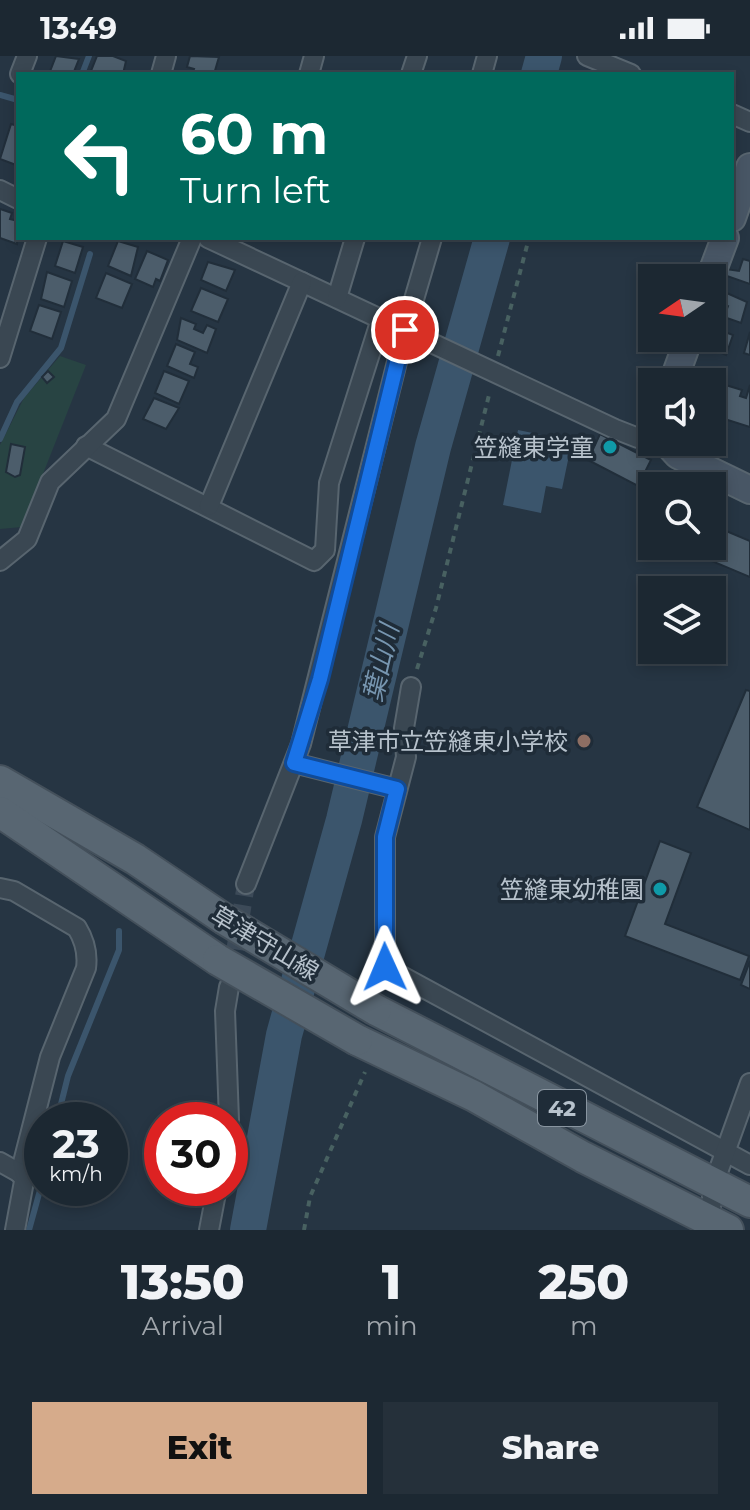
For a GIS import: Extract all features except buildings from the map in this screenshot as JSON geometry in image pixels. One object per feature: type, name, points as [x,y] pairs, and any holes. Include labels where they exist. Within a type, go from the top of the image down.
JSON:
[{"type":"main road","name":"草津守山線","points":[[0,781],[135,859],[224,919],[376,1010],[713,1186],[750,1202]]},
{"type":"main road","name":"草津守山線","points":[[0,812],[224,974],[474,1096],[716,1227]]},
{"type":"street","points":[[587,56],[626,72]]},
{"type":"street","points":[[734,212],[750,167]]},
{"type":"street","points":[[0,358],[36,240]]},
{"type":"street","points":[[0,561],[27,539],[50,482],[116,419],[191,240]]},
{"type":"street","points":[[213,240],[638,438]]},
{"type":"street","points":[[254,257],[259,240]]},
{"type":"street","points":[[337,298],[354,240]]},
{"type":"street","points":[[246,884],[294,763],[320,679],[405,330],[431,240]]},
{"type":"street","points":[[715,264],[724,240]]},
{"type":"street","points":[[209,506],[302,282]]},
{"type":"street","points":[[86,446],[314,561],[322,556],[329,483],[381,319]]},
{"type":"street","points":[[680,456],[750,490]]},
{"type":"street","points":[[411,687],[404,728],[406,757],[385,837],[385,967],[750,1165]]},
{"type":"street","points":[[294,763],[397,789]]},
{"type":"street","points":[[0,888],[14,891],[77,928],[83,937],[87,956],[86,968],[50,1057],[20,1174]]},
{"type":"street","points":[[224,974],[228,1102]]},
{"type":"street","points":[[716,1227],[713,1186],[750,1083]]},
{"type":"street","points":[[0,1162],[20,1174],[26,1182],[15,1230]]},
{"type":"street","points":[[209,1230],[214,1206]]},
{"type":"path","points":[[411,687],[436,608],[528,240]]},
{"type":"path","points":[[304,1230],[310,1197],[365,1072]]},
{"type":"green space","points":[[60,356],[86,365],[22,527],[0,529],[0,445],[24,398]]},
{"type":"water","points":[[518,430],[572,441],[562,489],[546,486],[541,513],[503,505]]},
{"type":"waterway","points":[[83,72],[89,56]]},
{"type":"waterway","name":"葉山川","points":[[540,72],[544,56]]},
{"type":"waterway","points":[[0,95],[16,99]]},
{"type":"waterway","name":"葉山川","points":[[248,1230],[284,1035],[344,820],[433,447],[491,240]]},
{"type":"waterway","points":[[0,439],[17,402],[61,348],[90,254]]},
{"type":"waterway","points":[[62,1102],[68,1076],[119,950],[119,931]]},
{"type":"waterway","points":[[29,1230],[36,1206]]},
{"type":"tunnel","points":[[231,976],[246,884]]},
{"type":"place","name":"笠縫東学童","points":[[610,447]]},
{"type":"place","name":"草津市立笠縫東小学校","points":[[584,741]]},
{"type":"place","name":"笠縫東幼稚園","points":[[660,889]]},
{"type":"route","points":[[385,967],[385,837],[397,789],[294,763],[320,679],[405,330]]}]
